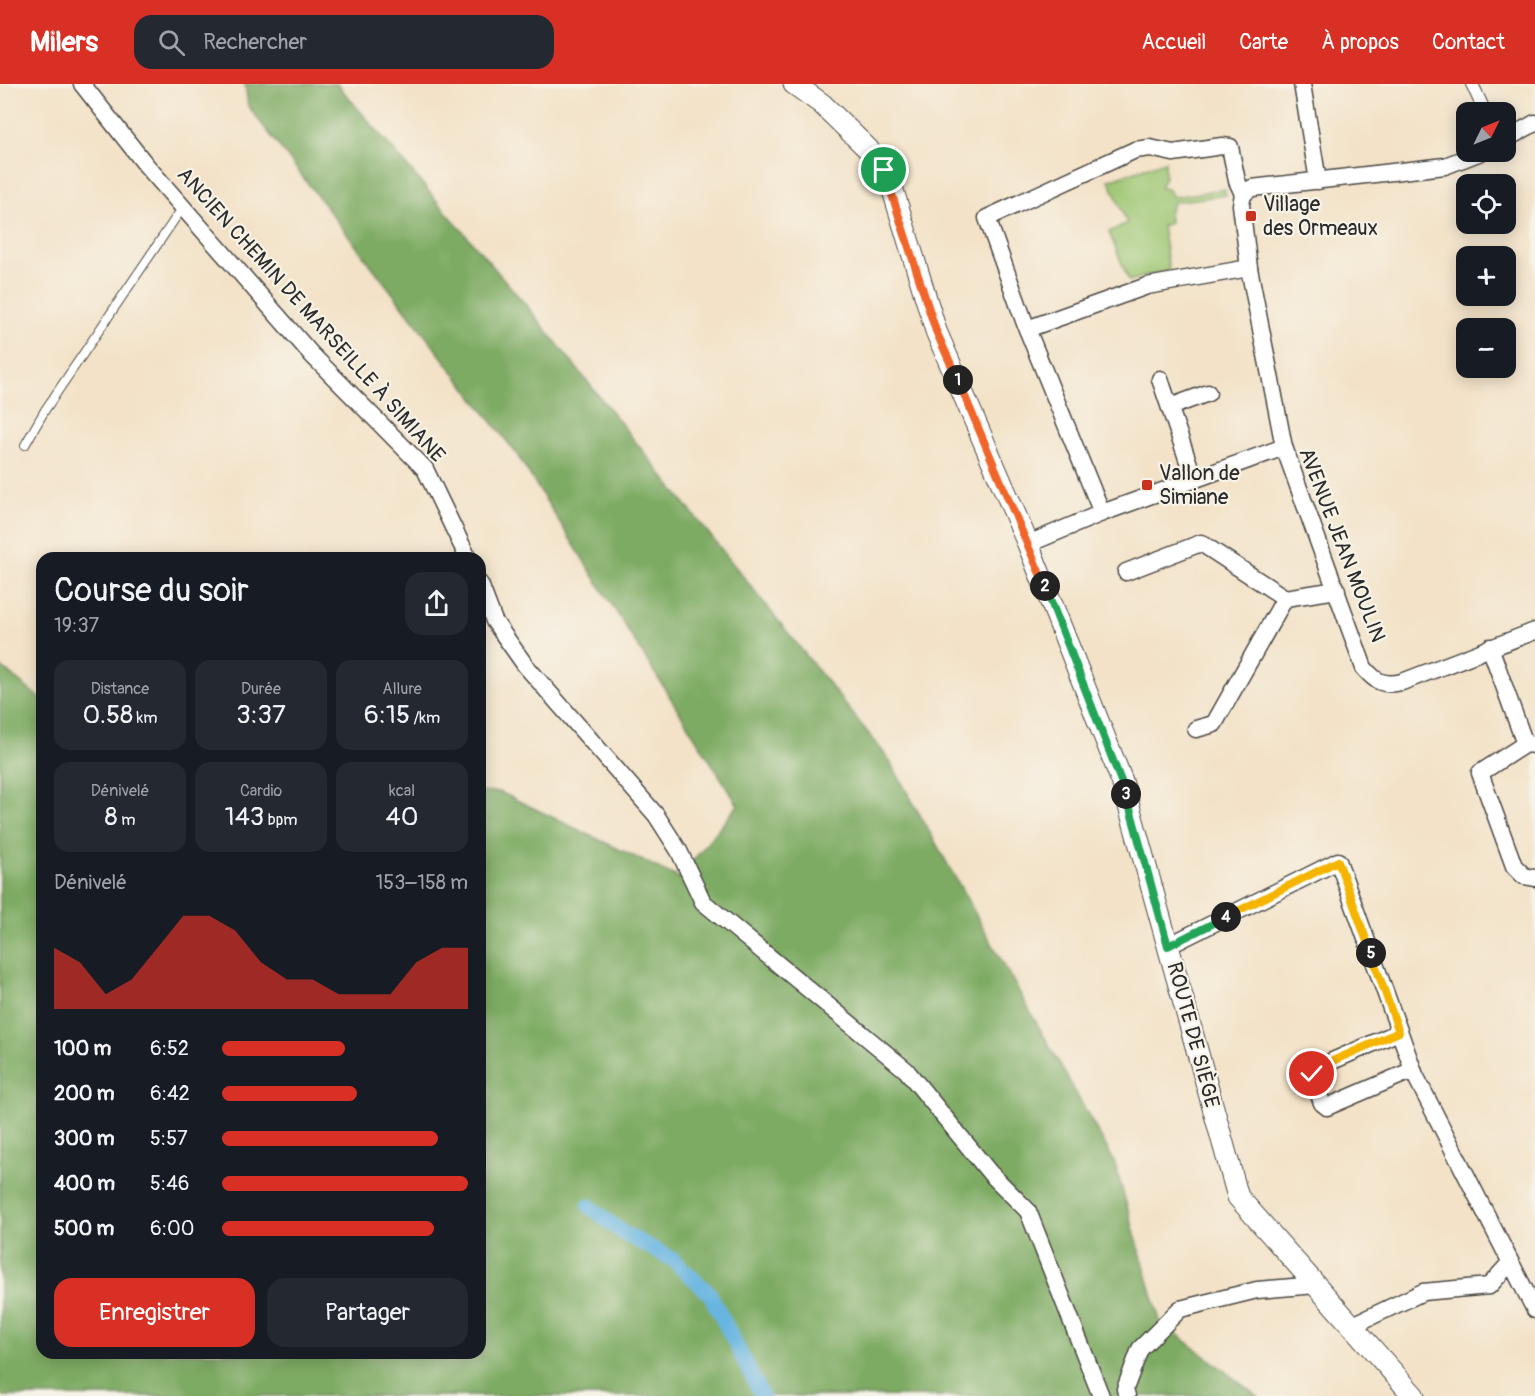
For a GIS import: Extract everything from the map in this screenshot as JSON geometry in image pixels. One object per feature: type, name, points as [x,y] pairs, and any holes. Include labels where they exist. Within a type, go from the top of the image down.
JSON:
[{"type":"street","name":"ANCIEN CHEMIN DE MARSEILLE À SIMIANE","points":[[82,84],[85,92],[312,356],[425,469],[465,552]]},
{"type":"street","name":"ROUTE DE SIÈGE","points":[[794,84],[830,111],[868,148],[884,170],[936,331],[1028,544],[1122,781],[1238,1197],[1414,1396]]},
{"type":"street","points":[[1302,84],[1318,181]]},
{"type":"street","points":[[1472,84],[1480,102]]},
{"type":"street","points":[[1516,133],[1535,123]]},
{"type":"street","points":[[1102,513],[1027,329],[987,218],[1135,150],[1150,148],[1173,153],[1222,146],[1230,147],[1237,182],[1243,194]]},
{"type":"street","points":[[1284,447],[1249,268],[1240,205],[1243,194],[1252,188],[1444,166],[1456,161]]},
{"type":"street","points":[[1027,329],[1147,286],[1249,268]]},
{"type":"street","points":[[1160,379],[1194,479]]},
{"type":"street","points":[[1170,407],[1208,393]]},
{"type":"street","name":"AVENUE JEAN MOULIN","points":[[1028,544],[1102,513],[1284,447],[1364,668],[1373,679],[1386,685],[1535,631]]},
{"type":"street","points":[[1126,572],[1201,543],[1285,598],[1336,590]]},
{"type":"street","points":[[1196,729],[1214,724],[1285,598]]},
{"type":"street","points":[[486,600],[494,621],[525,666],[597,751],[657,815],[679,851],[703,902],[906,1070],[990,1173],[1028,1211],[1101,1396]]},
{"type":"street","points":[[1490,646],[1530,744],[1480,773],[1514,866],[1524,876],[1535,878]]},
{"type":"street","points":[[1168,946],[1338,861],[1413,1070],[1535,1310]]},
{"type":"street","points":[[1399,1032],[1314,1069],[1312,1074],[1322,1103],[1327,1107],[1413,1070]]},
{"type":"street","points":[[1352,1326],[1423,1292],[1489,1286],[1510,1263]]},
{"type":"street","points":[[1127,1396],[1125,1389],[1140,1349],[1180,1309],[1257,1290],[1316,1285]]},
{"type":"lane","points":[[25,445],[45,410],[183,207]]},
{"type":"green space","points":[[245,84],[337,84],[531,311],[888,758],[1114,1161],[1160,1321],[1257,1396],[0,1396],[0,666],[36,695],[36,1359],[486,1359],[486,792],[500,792],[679,878],[738,805],[516,453],[248,106]]},
{"type":"green space","points":[[1165,161],[1165,177],[1160,187],[1169,190],[1173,197],[1225,189],[1226,195],[1174,202],[1169,212],[1170,223],[1162,226],[1169,270],[1129,281],[1109,232],[1127,223],[1109,180]]},
{"type":"waterway","points":[[589,1206],[623,1233],[672,1259],[710,1294],[762,1396]]},
{"type":"place","name":"Village des Ormeaux","points":[[1251,216]]},
{"type":"place","name":"Vallon de Simiane","points":[[1147,485]]},
{"type":"route","points":[[884,170],[891,184],[936,331],[1028,544],[1122,781],[1168,946],[1338,861],[1399,1032],[1314,1069],[1312,1074]]}]
